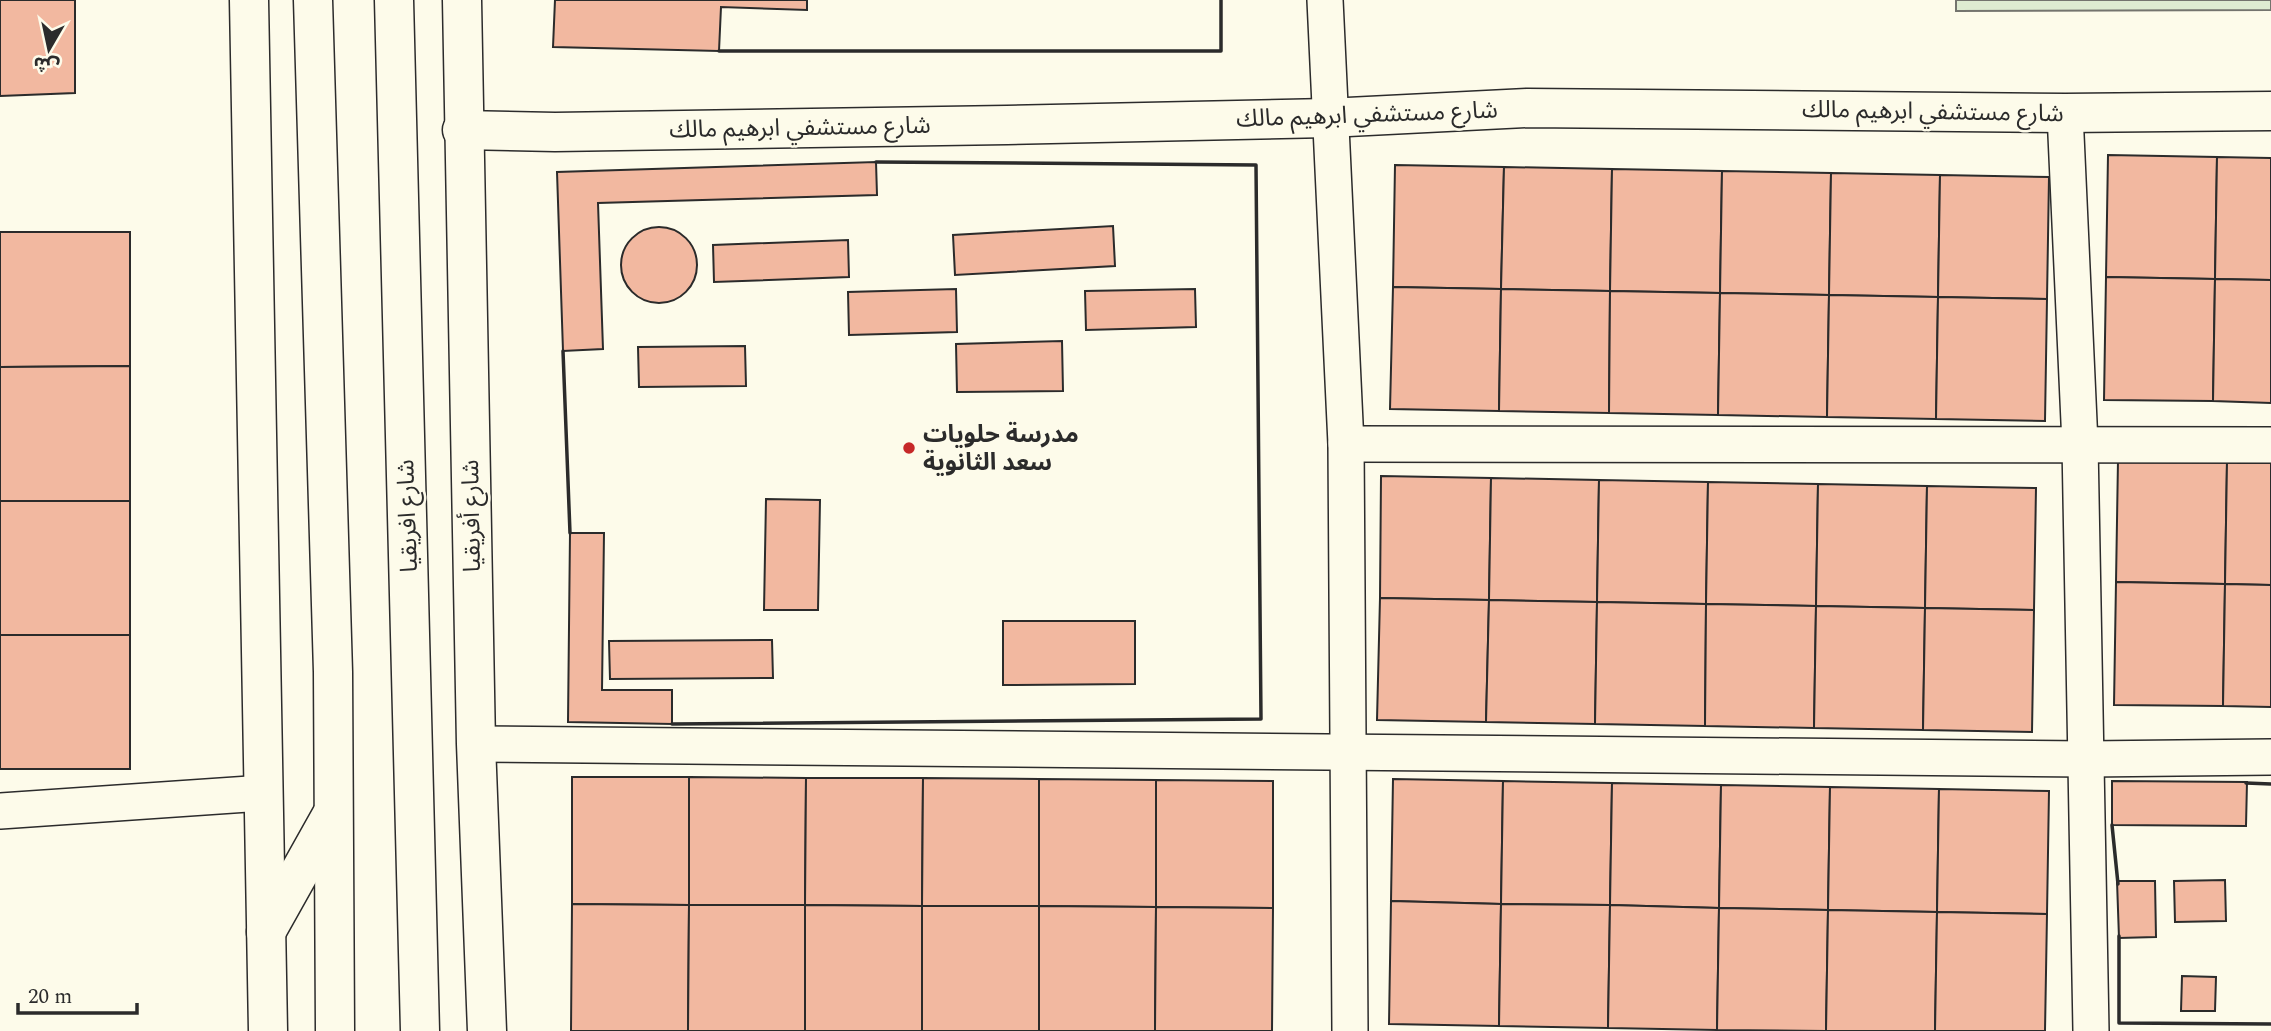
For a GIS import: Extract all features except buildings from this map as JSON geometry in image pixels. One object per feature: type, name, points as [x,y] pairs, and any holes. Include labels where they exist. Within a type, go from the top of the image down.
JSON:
[{"type":"main road","points":[[249,0],[268,1031]]},
{"type":"main road","points":[[313,0],[333,672],[335,1031]]},
{"type":"main road","name":"شارع افريقيا","points":[[394,0],[420,1031]]},
{"type":"main road","name":"شارع أفريقيا","points":[[462,0],[462,130],[476,744],[486,1031]]},
{"type":"main road","name":"شارع مستشفي ابرهيم مالك","points":[[462,130],[555,132],[1328,118],[1527,108],[2065,113],[2271,111]]},
{"type":"main road","points":[[266,932],[332,814]]},
{"type":"street","points":[[1325,0],[1328,118],[1346,444],[1346,753],[1350,1031]]},
{"type":"street","points":[[2065,113],[2080,444],[2091,1031]]},
{"type":"street","points":[[1346,444],[2271,445]]},
{"type":"street","points":[[476,744],[2087,760],[2271,757]]},
{"type":"street","points":[[0,811],[264,793]]},
{"type":"green space","points":[[1956,0],[2271,0],[2271,10],[1956,11]]},
{"type":"wall","points":[[719,51],[1221,51],[1221,0]]},
{"type":"wall","points":[[672,724],[1261,719],[1256,165],[876,162]]},
{"type":"wall","points":[[563,351],[570,533]]},
{"type":"wall","points":[[2246,783],[2271,784]]},
{"type":"wall","points":[[2112,825],[2118,884]]},
{"type":"wall","points":[[2119,936],[2119,1023],[2271,1024]]},
{"type":"place","name":"مدرسة حلويات سعد الثانوية","points":[[909,448]]}]
